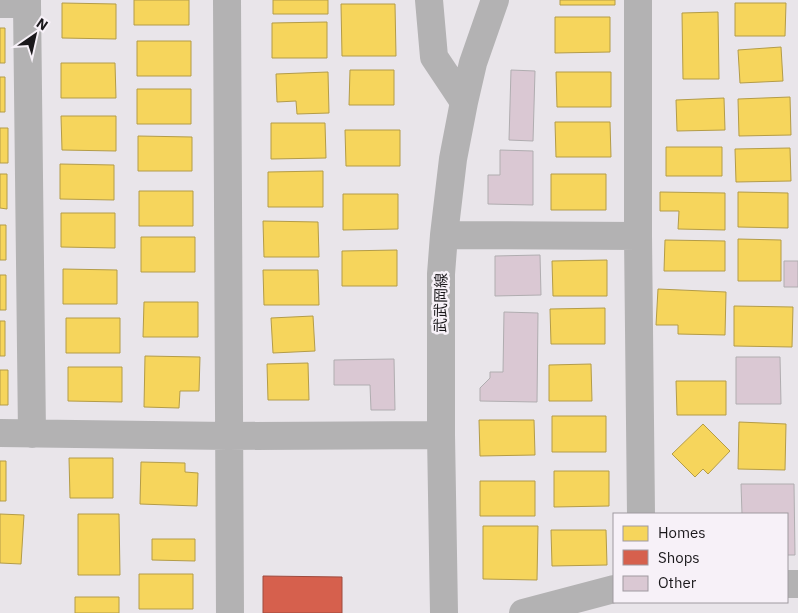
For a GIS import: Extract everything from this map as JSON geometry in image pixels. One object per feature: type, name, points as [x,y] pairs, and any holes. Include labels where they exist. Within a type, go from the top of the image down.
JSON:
[{"type":"street","points":[[227,0],[230,613]]},
{"type":"street","points":[[429,0],[434,57],[464,102]]},
{"type":"street","name":"武武岡線","points":[[444,613],[441,274],[444,235],[453,159],[464,102],[473,63],[496,0]]},
{"type":"street","points":[[638,0],[641,513]]},
{"type":"street","points":[[0,4],[27,2],[32,434]]},
{"type":"street","points":[[444,235],[638,236]]},
{"type":"street","points":[[0,433],[228,436],[441,435]]},
{"type":"street","points":[[524,613],[613,589]]},
{"type":"building: Homes","points":[[134,0],[189,0],[189,25],[134,25]]},
{"type":"building: Homes","points":[[273,0],[328,0],[328,14],[273,14]]},
{"type":"building: Homes","points":[[560,0],[615,0],[615,5],[560,5]]},
{"type":"building: Homes","points":[[62,3],[116,4],[116,39],[62,38]]},
{"type":"building: Homes","points":[[735,3],[786,3],[785,36],[735,36]]},
{"type":"building: Homes","points":[[341,4],[395,4],[396,56],[342,56]]},
{"type":"building: Homes","points":[[718,12],[719,79],[683,79],[682,13]]},
{"type":"building: Homes","points":[[555,17],[610,17],[610,52],[555,53]]},
{"type":"building: Homes","points":[[327,22],[327,58],[272,58],[272,23]]},
{"type":"building: Homes","points":[[0,28],[5,28],[5,63],[0,63]]},
{"type":"building: Homes","points":[[137,41],[191,41],[191,76],[137,76]]},
{"type":"building: Homes","points":[[781,47],[783,81],[740,83],[738,50]]},
{"type":"building: Homes","points":[[61,63],[115,63],[116,98],[61,98]]},
{"type":"building: Homes","points":[[350,70],[394,70],[394,105],[349,105]]},
{"type":"building: Homes","points":[[328,72],[329,113],[297,114],[296,101],[277,102],[276,74]]},
{"type":"building: Homes","points":[[556,72],[611,72],[611,107],[557,107]]},
{"type":"building: Homes","points":[[0,77],[5,77],[5,112],[0,112]]},
{"type":"building: Homes","points":[[137,89],[191,89],[191,124],[137,124]]},
{"type":"building: Homes","points":[[790,97],[791,135],[739,136],[738,99]]},
{"type":"building: Homes","points":[[724,98],[725,130],[677,131],[676,100]]},
{"type":"building: Homes","points":[[61,116],[116,116],[116,151],[62,150]]},
{"type":"building: Homes","points":[[555,122],[610,122],[611,157],[556,157]]},
{"type":"building: Homes","points":[[271,123],[325,123],[326,158],[271,159]]},
{"type":"building: Homes","points":[[0,128],[8,128],[8,163],[0,163]]},
{"type":"building: Homes","points":[[345,130],[400,130],[400,166],[346,166]]},
{"type":"building: Homes","points":[[138,136],[192,137],[192,171],[138,171]]},
{"type":"building: Homes","points":[[666,147],[722,147],[722,176],[666,176]]},
{"type":"building: Homes","points":[[790,148],[791,181],[736,182],[735,149]]},
{"type":"building: Homes","points":[[60,164],[114,165],[114,200],[60,199]]},
{"type":"building: Homes","points":[[323,171],[323,207],[268,207],[268,172]]},
{"type":"building: Homes","points":[[0,174],[7,174],[7,209],[0,208]]},
{"type":"building: Homes","points":[[551,174],[606,174],[606,210],[551,210]]},
{"type":"building: Homes","points":[[139,191],[193,191],[193,226],[139,226]]},
{"type":"building: Homes","points":[[660,192],[725,193],[725,230],[678,229],[679,211],[660,211]]},
{"type":"building: Homes","points":[[738,192],[788,193],[788,228],[738,227]]},
{"type":"building: Homes","points":[[343,194],[398,194],[398,229],[343,230]]},
{"type":"building: Homes","points":[[61,213],[115,213],[115,248],[61,247]]},
{"type":"building: Homes","points":[[263,221],[318,222],[319,257],[264,257]]},
{"type":"building: Homes","points":[[0,225],[6,225],[6,260],[0,260]]},
{"type":"building: Homes","points":[[141,237],[195,237],[195,272],[141,272]]},
{"type":"building: Homes","points":[[738,239],[781,240],[781,281],[738,281]]},
{"type":"building: Homes","points":[[665,240],[725,241],[725,271],[664,271]]},
{"type":"building: Homes","points":[[397,250],[397,286],[342,286],[342,251]]},
{"type":"building: Homes","points":[[607,260],[607,296],[553,296],[552,261]]},
{"type":"building: Homes","points":[[63,269],[117,270],[117,304],[63,304]]},
{"type":"building: Homes","points":[[263,270],[318,270],[319,305],[264,305]]},
{"type":"building: Homes","points":[[0,275],[6,275],[6,310],[0,310]]},
{"type":"building: Homes","points":[[658,289],[726,292],[725,335],[678,334],[678,325],[656,325]]},
{"type":"building: Homes","points":[[144,302],[198,302],[198,337],[143,337]]},
{"type":"building: Homes","points":[[734,306],[793,307],[792,347],[734,346]]},
{"type":"building: Homes","points":[[605,308],[605,344],[551,344],[550,309]]},
{"type":"building: Homes","points":[[313,316],[315,351],[273,353],[271,318]]},
{"type":"building: Homes","points":[[66,318],[120,318],[120,353],[66,353]]},
{"type":"building: Homes","points":[[0,321],[5,321],[5,356],[0,356]]},
{"type":"building: Homes","points":[[145,356],[200,357],[199,391],[180,391],[179,408],[144,407]]},
{"type":"building: Homes","points":[[308,363],[309,400],[268,400],[267,364]]},
{"type":"building: Homes","points":[[591,364],[592,401],[549,401],[549,365]]},
{"type":"building: Homes","points":[[68,367],[122,367],[122,402],[68,401]]},
{"type":"building: Homes","points":[[0,370],[8,370],[8,405],[0,405]]},
{"type":"building: Homes","points":[[676,381],[726,381],[726,415],[677,415]]},
{"type":"building: Homes","points":[[552,416],[606,416],[606,452],[552,452]]},
{"type":"building: Homes","points":[[479,420],[534,420],[535,455],[480,456]]},
{"type":"building: Homes","points":[[739,422],[786,424],[785,470],[738,469]]},
{"type":"building: Homes","points":[[703,424],[730,451],[708,474],[703,469],[695,477],[672,454]]},
{"type":"building: Homes","points":[[69,458],[113,458],[113,498],[70,498]]},
{"type":"building: Homes","points":[[0,461],[6,461],[6,501],[0,501]]},
{"type":"building: Homes","points":[[141,462],[185,463],[185,472],[198,473],[197,506],[140,504]]},
{"type":"building: Homes","points":[[554,471],[609,471],[609,506],[554,507]]},
{"type":"building: Homes","points":[[480,481],[535,481],[535,516],[480,516]]},
{"type":"building: Homes","points":[[0,514],[24,515],[21,564],[0,563]]},
{"type":"building: Homes","points":[[78,514],[119,514],[120,575],[78,575]]},
{"type":"building: Homes","points":[[483,526],[538,526],[537,580],[483,579]]},
{"type":"building: Homes","points":[[551,530],[606,530],[607,565],[552,566]]},
{"type":"building: Homes","points":[[152,539],[195,539],[195,561],[152,560]]},
{"type":"building: Homes","points":[[139,574],[193,574],[193,609],[139,609]]},
{"type":"building: Homes","points":[[75,597],[119,597],[119,613],[75,613]]},
{"type":"building: Shops","points":[[263,576],[342,577],[342,613],[263,613]]},
{"type":"building: Other","points":[[511,70],[535,71],[533,141],[509,140]]},
{"type":"building: Other","points":[[500,150],[533,151],[533,205],[488,204],[488,175],[500,175]]},
{"type":"building: Other","points":[[540,255],[541,295],[495,296],[495,256]]},
{"type":"building: Other","points":[[784,261],[798,261],[798,287],[784,287]]},
{"type":"building: Other","points":[[504,312],[538,313],[537,402],[480,401],[480,388],[490,378],[490,372],[503,372]]},
{"type":"building: Other","points":[[736,357],[780,357],[781,404],[736,404]]},
{"type":"building: Other","points":[[394,359],[395,410],[371,410],[370,385],[334,385],[334,360]]},
{"type":"building: Other","points":[[741,484],[794,484],[795,555],[788,555],[788,513],[742,513]]}]
